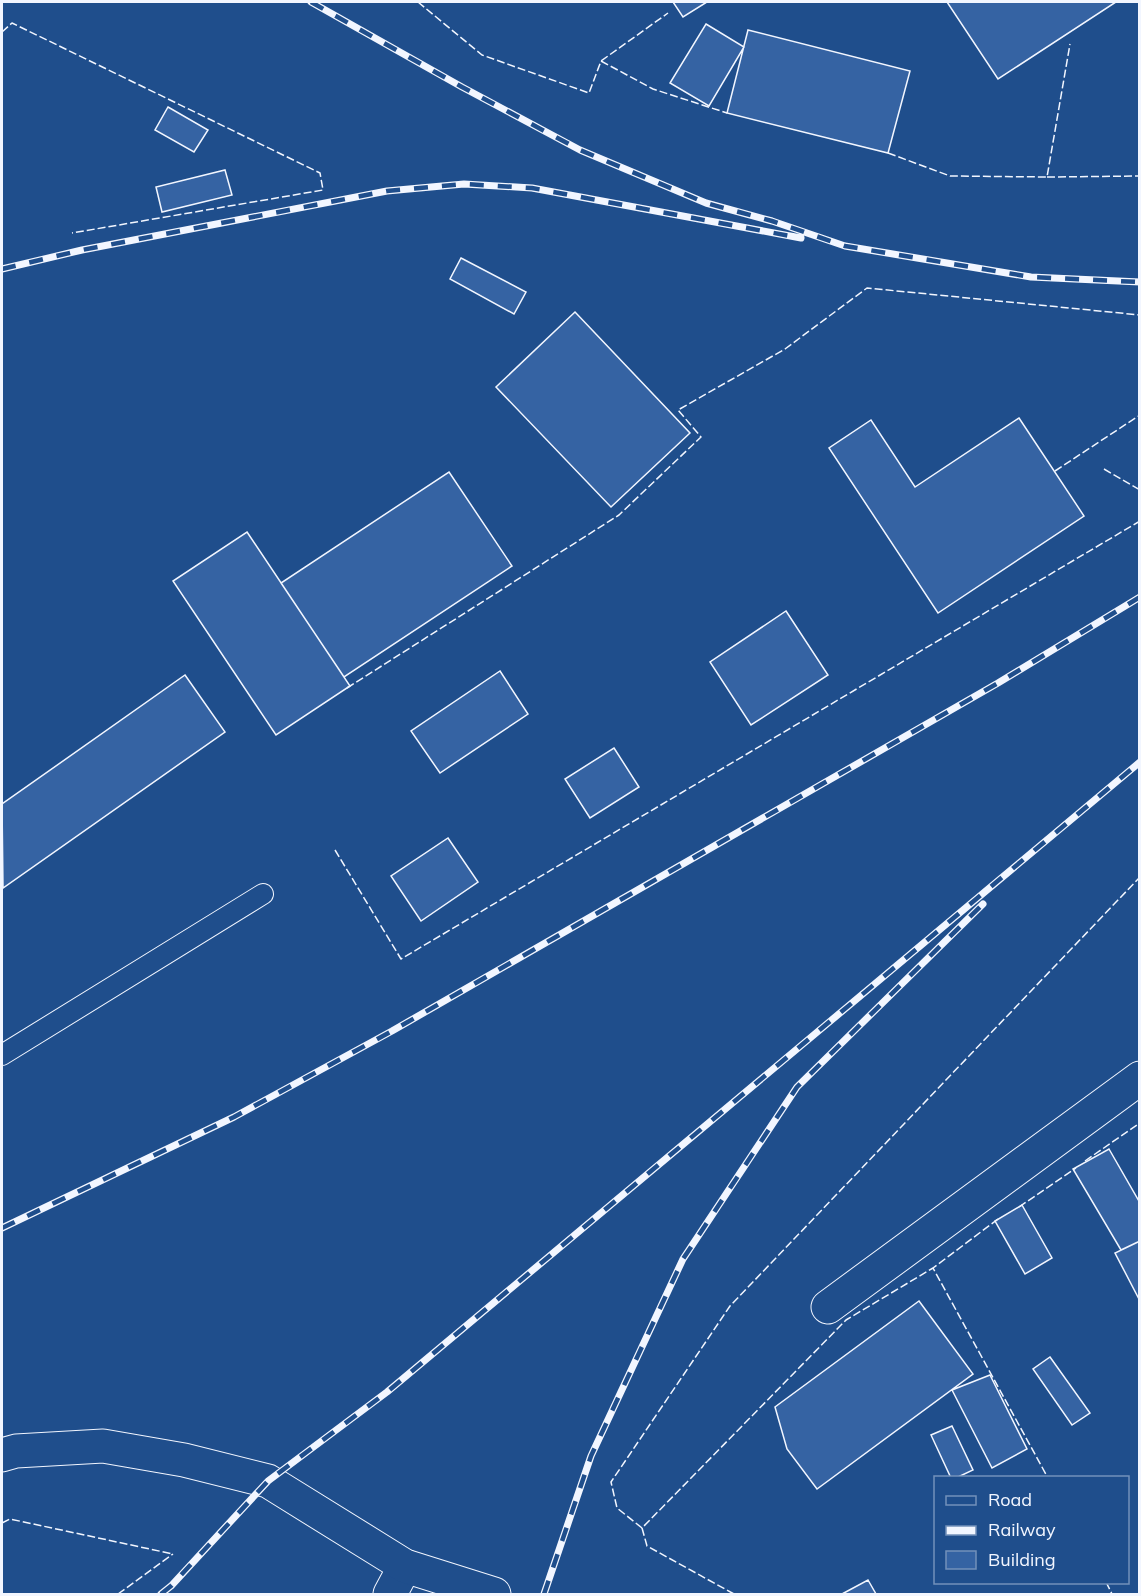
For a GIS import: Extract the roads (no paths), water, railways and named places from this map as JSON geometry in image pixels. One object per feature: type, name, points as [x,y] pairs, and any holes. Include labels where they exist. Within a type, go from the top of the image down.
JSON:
[{"type":"main road","points":[[828,1306],[1140,1078]]},
{"type":"main road","points":[[2,1455],[16,1451],[103,1446],[184,1460],[268,1481],[405,1566],[494,1594]]},
{"type":"main road","points":[[390,1594],[405,1566]]},
{"type":"lane","points":[[2,1055],[263,894]]},
{"type":"railway","points":[[311,2],[580,150],[706,203],[772,221],[845,246],[1031,277],[1140,282]]},
{"type":"railway","points":[[2,269],[82,250],[387,191],[464,184],[532,188],[801,238]]},
{"type":"railway","points":[[2,1228],[234,1117],[392,1031],[998,683],[1140,597]]},
{"type":"railway","points":[[161,1594],[268,1481],[387,1392],[1140,762]]},
{"type":"railway","points":[[544,1594],[591,1456],[683,1259],[797,1087],[983,904]]}]
